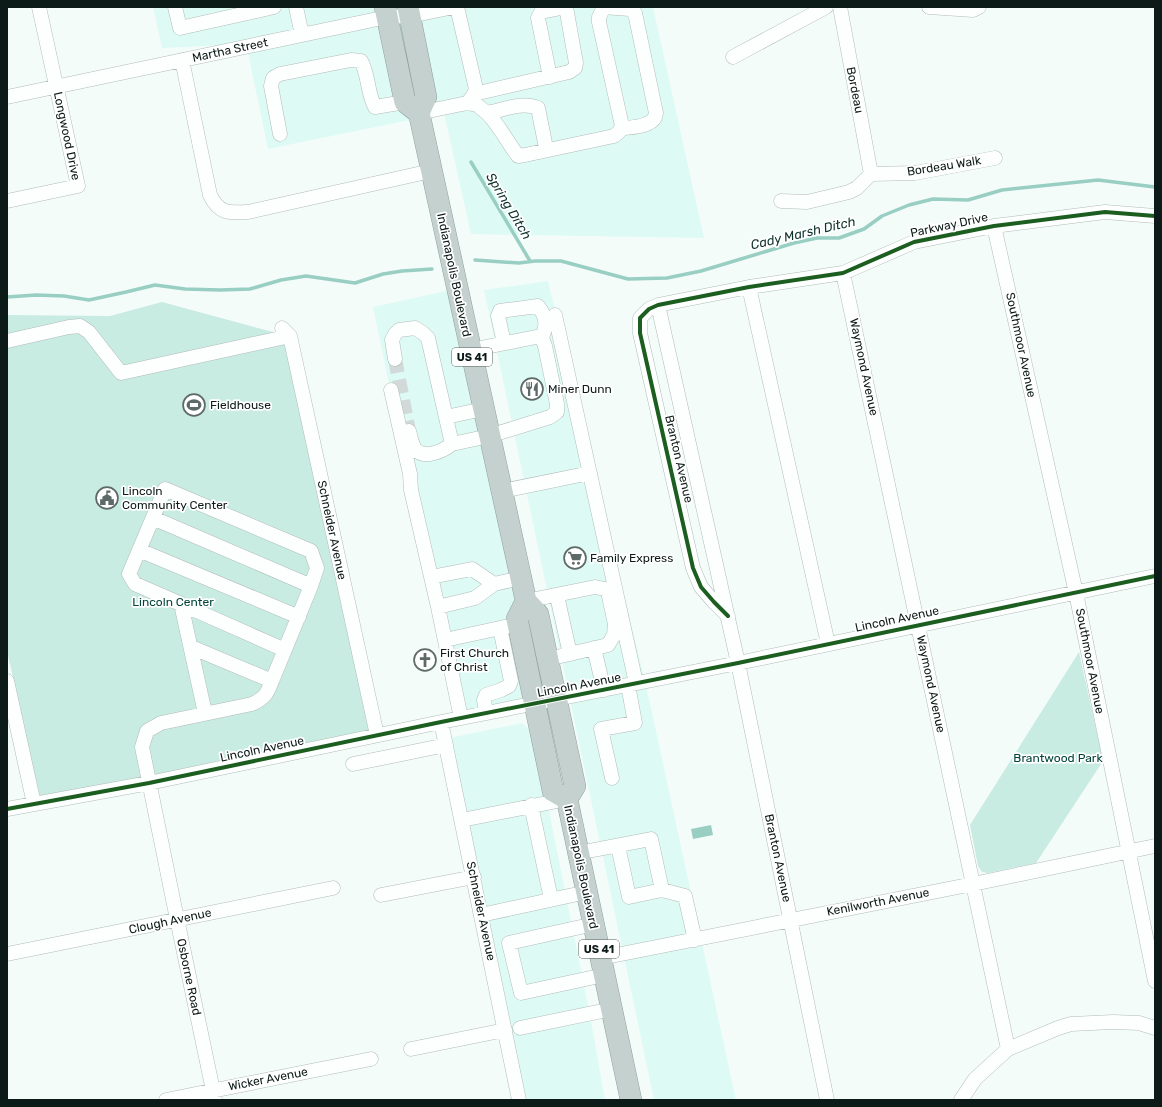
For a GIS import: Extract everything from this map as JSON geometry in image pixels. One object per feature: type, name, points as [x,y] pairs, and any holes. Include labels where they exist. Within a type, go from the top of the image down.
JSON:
[{"type":"highway","name":"Indianapolis Boulevard","points":[[386,12],[431,171],[526,601],[538,614],[576,786],[567,799],[631,1100]]},
{"type":"highway","points":[[409,12],[426,97],[412,107]]},
{"type":"highway","name":"Indianapolis Boulevard","points":[[526,601],[516,619],[509,626],[535,704],[553,791],[567,799]]},
{"type":"street","points":[[39,7],[57,86]]},
{"type":"street","points":[[175,7],[180,28],[257,9],[274,7]]},
{"type":"street","points":[[296,7],[302,35]]},
{"type":"street","points":[[456,7],[476,89],[470,99]]},
{"type":"street","name":"Martha Street","points":[[7,97],[302,35],[386,12],[409,12],[456,7]]},
{"type":"street","points":[[280,134],[271,86],[273,78],[280,74],[351,60],[361,61],[365,68],[372,101],[375,107],[412,107],[470,99],[570,72],[575,68],[576,63],[566,7],[541,12],[538,18],[550,77]]},
{"type":"street","points":[[470,99],[495,121],[518,156],[614,136],[619,132],[622,126],[599,17],[604,7],[630,8],[635,13],[656,118],[651,123],[629,128],[622,126]]},
{"type":"street","points":[[733,57],[826,7]]},
{"type":"street","name":"Bordeau","points":[[840,7],[871,174]]},
{"type":"street","points":[[929,7],[973,10],[979,7]]},
{"type":"street","points":[[182,60],[210,195],[214,204],[222,210],[234,213],[248,212],[431,171]]},
{"type":"street","name":"Longwood Drive","points":[[7,201],[78,186],[57,86]]},
{"type":"street","points":[[487,113],[523,105],[531,105],[538,108],[546,148],[552,149]]},
{"type":"street","name":"Bordeau Walk","points":[[871,174],[915,173],[995,158]]},
{"type":"street","points":[[781,201],[807,202],[849,192],[861,184],[871,174]]},
{"type":"street","name":"Parkway Drive","points":[[658,305],[749,287],[843,273],[914,242],[994,226],[1105,212],[1155,216]]},
{"type":"street","name":"Southmoor Avenue","points":[[994,226],[1076,593],[1155,981]]},
{"type":"street","name":"Waymond Avenue","points":[[843,273],[1008,1049]]},
{"type":"street","points":[[749,287],[828,644]]},
{"type":"street","name":"Branton Avenue","points":[[728,616],[702,587],[693,568],[640,333],[640,318],[649,309],[658,305],[728,616],[738,663],[827,1100]]},
{"type":"street","points":[[409,431],[416,450],[423,454],[435,453],[444,450],[452,444],[489,436],[550,417],[557,412],[557,404],[542,338],[546,329],[544,314],[538,306],[500,311],[498,316],[504,344]]},
{"type":"street","points":[[555,315],[590,473],[632,684],[636,723],[601,729],[612,778]]},
{"type":"street","name":"Schneider Avenue","points":[[7,341],[69,327],[80,326],[89,332],[121,373],[286,332],[377,736]]},
{"type":"street","points":[[395,359],[392,340],[399,330],[415,328],[428,338],[452,444]]},
{"type":"street","points":[[471,350],[536,337],[542,338]]},
{"type":"street","points":[[391,390],[410,474],[411,490],[438,607],[461,718]]},
{"type":"street","points":[[446,417],[483,409]]},
{"type":"street","points":[[502,491],[590,473]]},
{"type":"street","name":"Osborne Road","points":[[153,518],[165,489],[311,551],[317,568],[269,690],[263,699],[252,704],[161,723],[147,731],[142,747],[214,1095]]},
{"type":"street","points":[[285,650],[135,584],[129,574],[153,518],[311,586]]},
{"type":"street","points":[[139,550],[299,617]]},
{"type":"street","points":[[431,578],[472,569],[494,584]]},
{"type":"street","name":"Lincoln Avenue","points":[[7,809],[149,783],[1155,576]]},
{"type":"street","points":[[438,607],[474,598],[494,584],[521,578]]},
{"type":"street","points":[[526,601],[557,596],[595,587],[605,589],[608,592],[615,624],[614,635],[608,645],[548,659]]},
{"type":"street","points":[[557,596],[570,654]]},
{"type":"street","points":[[181,604],[206,714]]},
{"type":"street","points":[[445,640],[509,626],[509,686],[486,695],[484,700],[486,713]]},
{"type":"street","points":[[191,647],[272,682]]},
{"type":"street","points":[[594,648],[604,690]]},
{"type":"street","points":[[7,681],[34,804]]},
{"type":"street","name":"Schneider Avenue","points":[[441,722],[519,1100]]},
{"type":"street","points":[[352,764],[446,745]]},
{"type":"street","points":[[462,820],[567,799]]},
{"type":"street","points":[[531,805],[551,899]]},
{"type":"street","points":[[578,853],[651,839],[662,890]]},
{"type":"street","points":[[618,846],[629,897],[662,890],[684,896],[694,940]]},
{"type":"street","name":"Kenilworth Avenue","points":[[515,968],[521,993],[694,940],[1155,846]]},
{"type":"street","points":[[381,895],[474,877]]},
{"type":"street","name":"Clough Avenue","points":[[7,954],[333,888]]},
{"type":"street","points":[[481,915],[587,892]]},
{"type":"street","points":[[493,973],[515,968],[509,943],[594,924]]},
{"type":"street","points":[[520,1028],[612,1009]]},
{"type":"street","points":[[961,1100],[975,1079],[1008,1049],[1058,1028],[1071,1024],[1113,1022],[1139,1024],[1155,1028]]},
{"type":"street","points":[[411,1049],[505,1030]]},
{"type":"street","name":"Wicker Avenue","points":[[166,1100],[214,1095],[371,1058]]},
{"type":"shaded area","points":[[153,7],[653,7],[704,238],[471,234],[444,113],[268,149],[246,44],[162,48]]},
{"type":"shaded area","points":[[548,281],[646,685],[736,1100],[654,1100],[484,290]]},
{"type":"shaded area","points":[[455,289],[524,600],[532,702],[458,717],[373,307]]},
{"type":"shaded area","points":[[522,723],[531,731],[550,816],[591,1021],[605,1100],[522,1100],[449,738]]},
{"type":"shaded area","points":[[711,825],[713,835],[693,839],[691,829]]},
{"type":"green space","name":"Lincoln Center","points":[[162,302],[284,335],[372,732],[40,798],[7,651],[7,315],[110,316]]},
{"type":"green space","name":"Brantwood Park","points":[[1079,652],[1103,761],[1036,863],[988,873],[982,872],[978,866],[970,825]]},
{"type":"waterway","name":"Spring Ditch","points":[[471,162],[530,261]]},
{"type":"waterway","name":"Cady Marsh Ditch","points":[[475,260],[519,263],[535,261],[561,261],[628,279],[667,278],[701,271],[794,243],[817,238],[839,238],[864,229],[882,216],[909,205],[933,199],[968,200],[1002,190],[1098,180],[1155,187]]},
{"type":"waterway","name":"Cady Marsh Ditch","points":[[7,297],[36,295],[64,296],[89,300],[155,285],[185,289],[250,289],[281,280],[306,276],[355,283],[383,274],[432,269]]},
{"type":"tunnel","points":[[395,359],[409,431]]},
{"type":"cycle path","points":[[728,616],[701,587],[693,568],[640,333],[640,318],[649,309],[658,305],[749,287],[843,273],[914,242],[994,226],[1105,212],[1155,216]]},
{"type":"cycle path","points":[[7,809],[149,783],[1155,576]]},
{"type":"place","name":"Miner Dunn","points":[[532,389]]},
{"type":"place","name":"Fieldhouse","points":[[194,405]]},
{"type":"place","name":"Lincoln Community Center","points":[[107,498]]},
{"type":"place","name":"Family Express","points":[[575,558]]},
{"type":"place","name":"First Church of Christ","points":[[425,660]]}]
